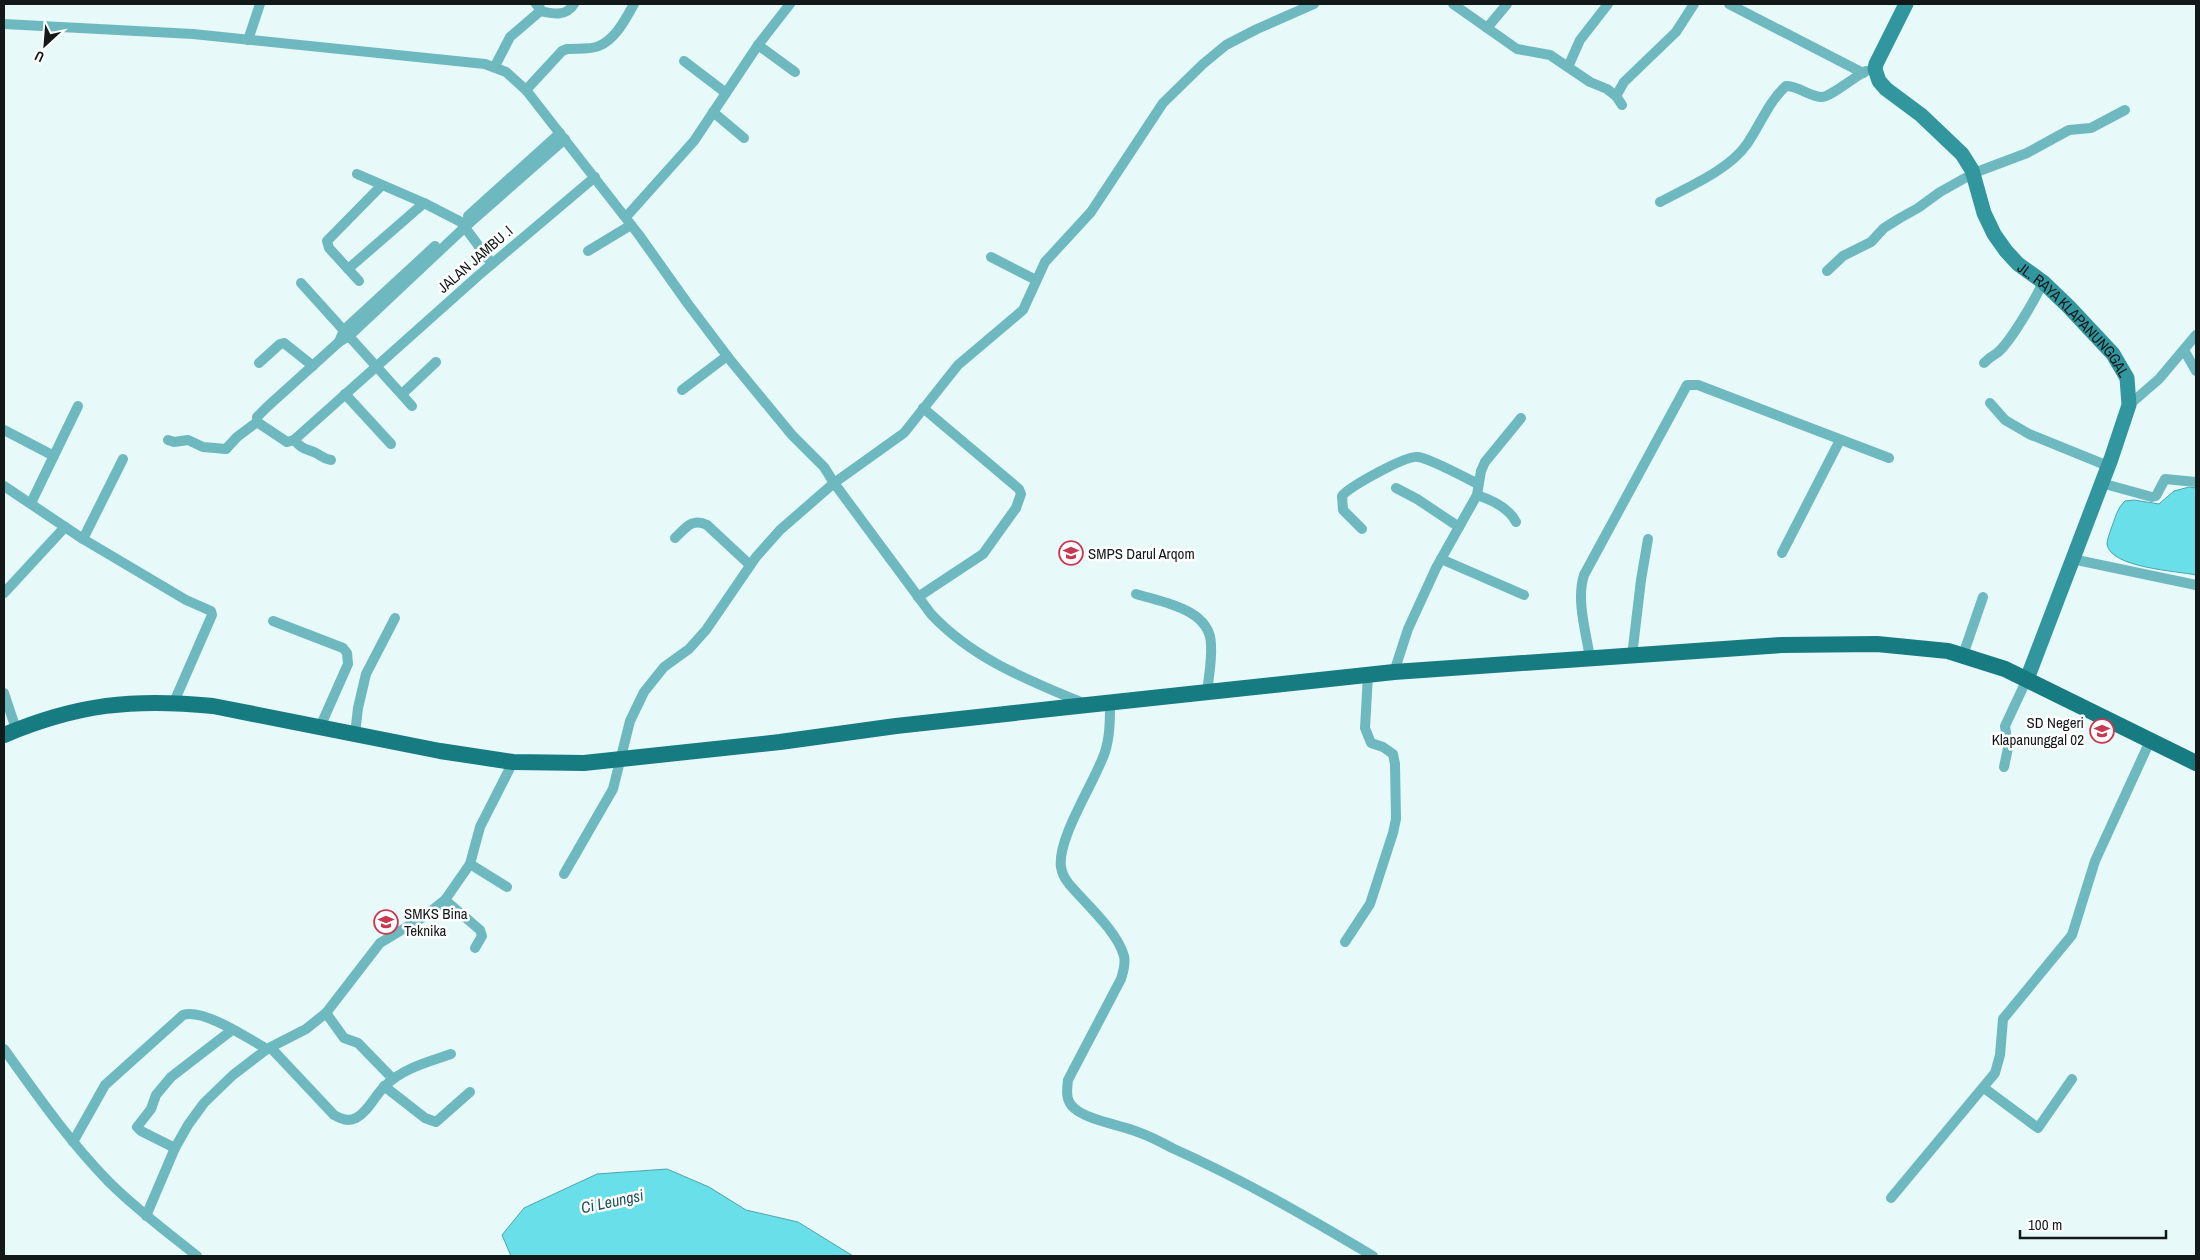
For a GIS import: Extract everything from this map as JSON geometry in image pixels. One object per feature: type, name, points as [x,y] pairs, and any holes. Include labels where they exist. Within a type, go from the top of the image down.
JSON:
[{"type":"main road","points":[[10,732],[71,711],[131,702],[174,702],[212,706],[440,751],[512,762],[584,763],[1394,672],[1782,645],[1878,644],[1929,648],[1963,655],[2005,669],[2196,763]]},
{"type":"street","points":[[248,40],[260,4]]},
{"type":"street","points":[[495,66],[510,38],[538,7],[554,14],[570,11],[574,4]]},
{"type":"street","points":[[526,90],[562,51],[598,46],[606,41],[620,27],[634,4]]},
{"type":"street","points":[[588,251],[629,221],[694,141],[758,45],[790,4]]},
{"type":"street","points":[[564,874],[613,790],[630,721],[648,686],[664,666],[689,649],[706,630],[750,565],[780,530],[834,483],[904,433],[958,365],[1023,310],[1036,280],[1050,256],[1091,212],[1152,118],[1203,64],[1226,45],[1314,4]]},
{"type":"street","points":[[1453,4],[1517,49],[1550,55],[1616,96],[1622,105]]},
{"type":"street","points":[[1487,28],[1507,4]]},
{"type":"street","points":[[1568,66],[1580,40],[1608,4]]},
{"type":"street","points":[[1616,96],[1624,82],[1676,32],[1694,4]]},
{"type":"street","points":[[1729,4],[1869,71]]},
{"type":"street","points":[[1660,202],[1704,178],[1738,155],[1777,95],[1786,86],[1793,86],[1815,95],[1825,96],[1869,71],[1906,4]]},
{"type":"street","points":[[4,24],[132,29],[447,59],[495,66],[516,80],[526,90],[563,136],[629,221],[727,356],[792,435],[824,467],[918,597],[946,630],[968,648],[992,663],[1087,705]]},
{"type":"street","points":[[758,45],[795,72]]},
{"type":"street","points":[[684,60],[726,93]]},
{"type":"street","name":"JL. RAYA KLAPANUNGGAL","points":[[1869,71],[1886,89],[1947,139],[1962,154],[1974,173],[1984,212],[1994,234],[2018,264],[2043,282],[2113,354],[2127,378],[2129,405],[2108,466],[2027,679]]},
{"type":"street","points":[[1827,271],[1843,256],[1871,242],[1884,228],[1918,208],[1940,192],[1974,173],[2027,153],[2069,130],[2091,128],[2125,110]]},
{"type":"street","points":[[713,112],[744,138]]},
{"type":"street","points":[[168,440],[174,442],[188,440],[202,447],[226,450],[237,437],[257,422],[257,417],[262,412],[412,272],[563,136]]},
{"type":"street","points":[[357,174],[424,203],[463,225],[492,264]]},
{"type":"street","name":"JALAN JAMBU .I","points":[[294,440],[492,264],[595,177]]},
{"type":"street","points":[[359,281],[329,248],[327,241],[381,186]]},
{"type":"street","points":[[348,269],[424,203]]},
{"type":"street","points":[[991,257],[1036,280]]},
{"type":"street","points":[[1984,363],[1997,353],[2008,339],[2032,304],[2043,282]]},
{"type":"street","points":[[301,283],[412,406]]},
{"type":"street","points":[[2129,405],[2159,379],[2196,335]]},
{"type":"street","points":[[259,363],[280,344],[284,343],[312,366]]},
{"type":"street","points":[[2184,350],[2196,371]]},
{"type":"street","points":[[682,390],[727,356]]},
{"type":"street","points":[[402,394],[436,362]]},
{"type":"street","points":[[1590,658],[1582,600],[1581,584],[1584,575],[1687,385],[1698,385],[1889,458]]},
{"type":"street","points":[[346,394],[392,444]]},
{"type":"street","points":[[1990,403],[2005,420],[2028,434],[2108,466]]},
{"type":"street","points":[[31,503],[78,406]]},
{"type":"street","points":[[918,597],[983,554],[1016,508],[1021,494],[1019,489],[923,408]]},
{"type":"street","points":[[1394,672],[1408,629],[1441,559],[1478,490],[1485,462],[1521,418]]},
{"type":"street","points":[[257,422],[287,442],[294,440],[300,448],[315,452],[321,458],[331,460]]},
{"type":"street","points":[[4,430],[54,456]]},
{"type":"street","points":[[1782,553],[1840,440]]},
{"type":"street","points":[[1362,529],[1343,510],[1342,496],[1354,486],[1411,458],[1423,458],[1478,490],[1504,508],[1513,516],[1516,522]]},
{"type":"street","points":[[83,539],[123,459]]},
{"type":"street","points":[[2101,483],[2152,497],[2156,496],[2165,480],[2196,482]]},
{"type":"street","points":[[4,486],[83,539],[186,600],[212,611],[212,615],[174,702]]},
{"type":"street","points":[[1396,488],[1459,527]]},
{"type":"street","points":[[675,538],[692,522],[700,521],[707,525],[750,565]]},
{"type":"street","points":[[4,593],[65,528]]},
{"type":"street","points":[[1632,656],[1642,571],[1648,539]]},
{"type":"street","points":[[1441,559],[1524,595]]},
{"type":"street","points":[[2072,559],[2196,585]]},
{"type":"street","points":[[1136,594],[1186,609],[1205,626],[1212,644],[1207,692]]},
{"type":"street","points":[[1963,655],[1983,597]]},
{"type":"street","points":[[355,734],[358,708],[366,674],[395,618]]},
{"type":"street","points":[[273,621],[343,648],[347,653],[348,664],[320,726]]},
{"type":"street","points":[[1345,942],[1370,904],[1396,819],[1395,764],[1392,754],[1383,747],[1371,743],[1366,728],[1368,675]]},
{"type":"street","points":[[2004,767],[2008,748],[2005,726],[2027,679]]},
{"type":"street","points":[[4,693],[10,732]]},
{"type":"street","points":[[1110,703],[1108,741],[1101,763],[1068,833],[1061,865],[1063,875],[1069,884],[1114,935],[1125,958],[1124,968],[1121,979],[1068,1080],[1066,1092],[1068,1102],[1074,1109],[1083,1113],[1139,1132],[1221,1170],[1283,1203],[1373,1256]]},
{"type":"street","points":[[1891,1198],[1995,1073],[2003,1019],[2072,935],[2095,861],[2150,741]]},
{"type":"street","points":[[146,1216],[175,1148],[188,1125],[204,1103],[233,1076],[269,1048],[306,1029],[326,1013],[350,985],[380,943],[425,916],[445,900],[470,864],[480,827],[512,762]]},
{"type":"street","points":[[470,864],[507,887]]},
{"type":"street","points":[[445,900],[480,930],[482,936],[475,948]]},
{"type":"street","points":[[74,1142],[105,1086],[183,1016],[189,1013],[204,1017],[269,1048],[321,1102],[341,1119],[355,1118],[384,1086],[393,1079],[413,1068],[452,1054]]},
{"type":"street","points":[[326,1013],[344,1038],[358,1043],[393,1079]]},
{"type":"street","points":[[175,1148],[141,1131],[137,1126],[151,1109],[156,1095],[162,1086],[232,1030]]},
{"type":"street","points":[[4,1049],[48,1112],[107,1180],[146,1216],[197,1256]]},
{"type":"street","points":[[1984,1088],[2038,1128],[2072,1079]]},
{"type":"street","points":[[384,1086],[425,1118],[436,1122],[470,1092]]},
{"type":"water","points":[[2189,487],[2196,488],[2196,575],[2146,567],[2120,558],[2111,552],[2107,544],[2108,538],[2118,510],[2125,501],[2134,500],[2159,504],[2174,491]]},
{"type":"water","name":"Ci Leungsi","points":[[667,1169],[709,1187],[746,1210],[798,1222],[853,1256],[511,1256],[502,1235],[524,1208],[597,1174]]},
{"type":"place","name":"SMPS Darul Arqom","points":[[1071,553]]},
{"type":"place","name":"SD Negeri Klapanunggal 02","points":[[2102,731]]},
{"type":"place","name":"SMKS Bina Teknika","points":[[386,922]]}]
